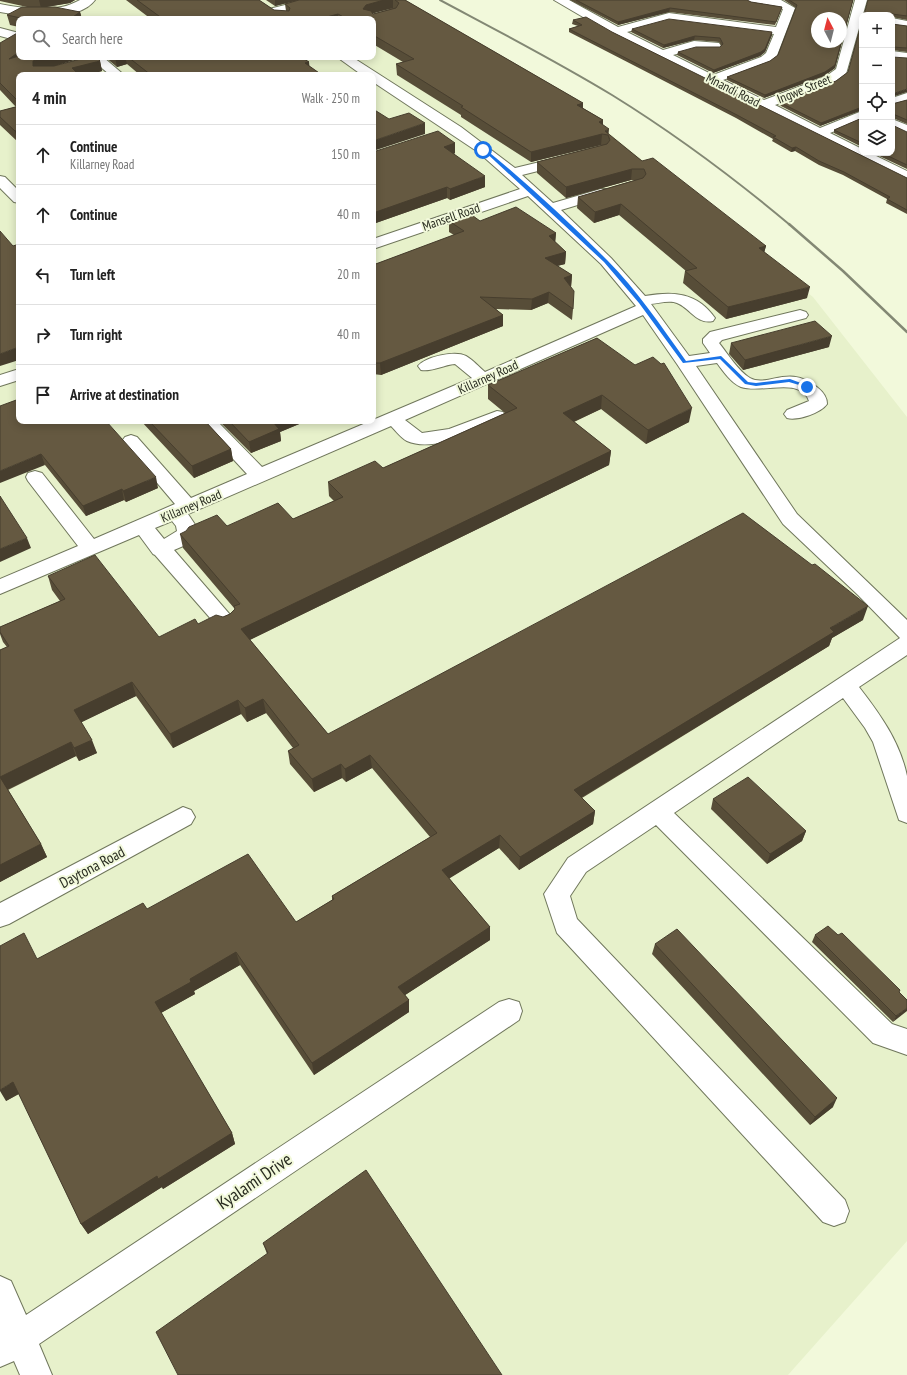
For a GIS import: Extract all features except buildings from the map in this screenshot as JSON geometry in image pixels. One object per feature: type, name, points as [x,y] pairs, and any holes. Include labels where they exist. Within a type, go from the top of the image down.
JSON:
[{"type":"street","points":[[0,8],[34,14],[51,14],[69,11],[89,0]]},
{"type":"street","points":[[274,12],[319,0]]},
{"type":"street","name":"Mnandi Road","points":[[560,0],[616,31],[907,178]]},
{"type":"street","points":[[713,79],[769,58],[772,55],[789,10],[787,6],[749,0]]},
{"type":"street","name":"Ingwe Street","points":[[860,12],[861,0]]},
{"type":"street","points":[[261,4],[280,16]]},
{"type":"street","points":[[616,31],[670,17],[781,31]]},
{"type":"street","name":"Ingwe Street","points":[[764,105],[836,77],[842,71],[846,50],[859,18]]},
{"type":"street","points":[[895,22],[907,24]]},
{"type":"street","points":[[0,32],[16,36]]},
{"type":"street","points":[[663,54],[690,45],[715,46]]},
{"type":"street","points":[[846,50],[859,52]]},
{"type":"street","points":[[895,55],[907,57]]},
{"type":"street","points":[[84,63],[99,60],[114,72]]},
{"type":"street","points":[[348,60],[366,72]]},
{"type":"street","points":[[376,79],[456,130],[512,173],[606,261],[643,305],[685,362],[790,519],[865,590],[907,633]]},
{"type":"street","points":[[895,102],[907,97]]},
{"type":"street","points":[[819,133],[859,116]]},
{"type":"street","points":[[895,124],[907,130]]},
{"type":"street","points":[[441,135],[456,130]]},
{"type":"street","points":[[512,173],[578,156]]},
{"type":"street","points":[[0,180],[16,196]]},
{"type":"street","points":[[550,209],[623,188]]},
{"type":"street","name":"Mansell Road","points":[[376,243],[530,190]]},
{"type":"street","name":"Killarney Road","points":[[0,587],[484,379],[643,305],[667,297],[683,298],[693,304],[707,318]]},
{"type":"street","points":[[793,414],[818,404],[817,397],[807,387],[790,380],[756,384],[747,383],[721,358],[710,343],[711,339],[716,336],[800,315]]},
{"type":"street","points":[[685,362],[721,358]]},
{"type":"street","points":[[427,366],[442,360],[459,359],[484,379]]},
{"type":"street","points":[[0,381],[16,375]]},
{"type":"street","points":[[394,418],[415,438],[423,439],[449,434],[497,416]]},
{"type":"street","points":[[211,424],[260,476]]},
{"type":"street","points":[[131,441],[182,510],[184,521],[187,526],[188,532],[185,536],[160,549]]},
{"type":"street","points":[[35,477],[92,548]]},
{"type":"street","points":[[142,526],[160,549],[225,622]]},
{"type":"street","points":[[834,1212],[566,925],[556,894],[577,865],[907,644]]},
{"type":"street","points":[[846,685],[873,722],[884,742],[907,813]]},
{"type":"street","points":[[657,811],[883,1034],[907,1042]]},
{"type":"street","name":"Daytona Road","points":[[0,916],[183,817]]},
{"type":"street","name":"Kyalami Drive","points":[[10,1344],[509,1011]]},
{"type":"street","points":[[0,1292],[10,1344],[36,1375]]},
{"type":"shaded area","points":[[0,0],[390,0],[584,113],[813,297],[907,417],[907,1241],[788,1375],[0,1375]]},
{"type":"railway","points":[[440,0],[570,70],[659,125],[704,157],[790,225]]},
{"type":"railway","points":[[789,224],[843,271],[907,332]]},
{"type":"route","points":[[483,150],[512,173],[606,261],[641,302],[685,362],[721,358],[744,382],[756,384],[790,380],[807,387]]}]
